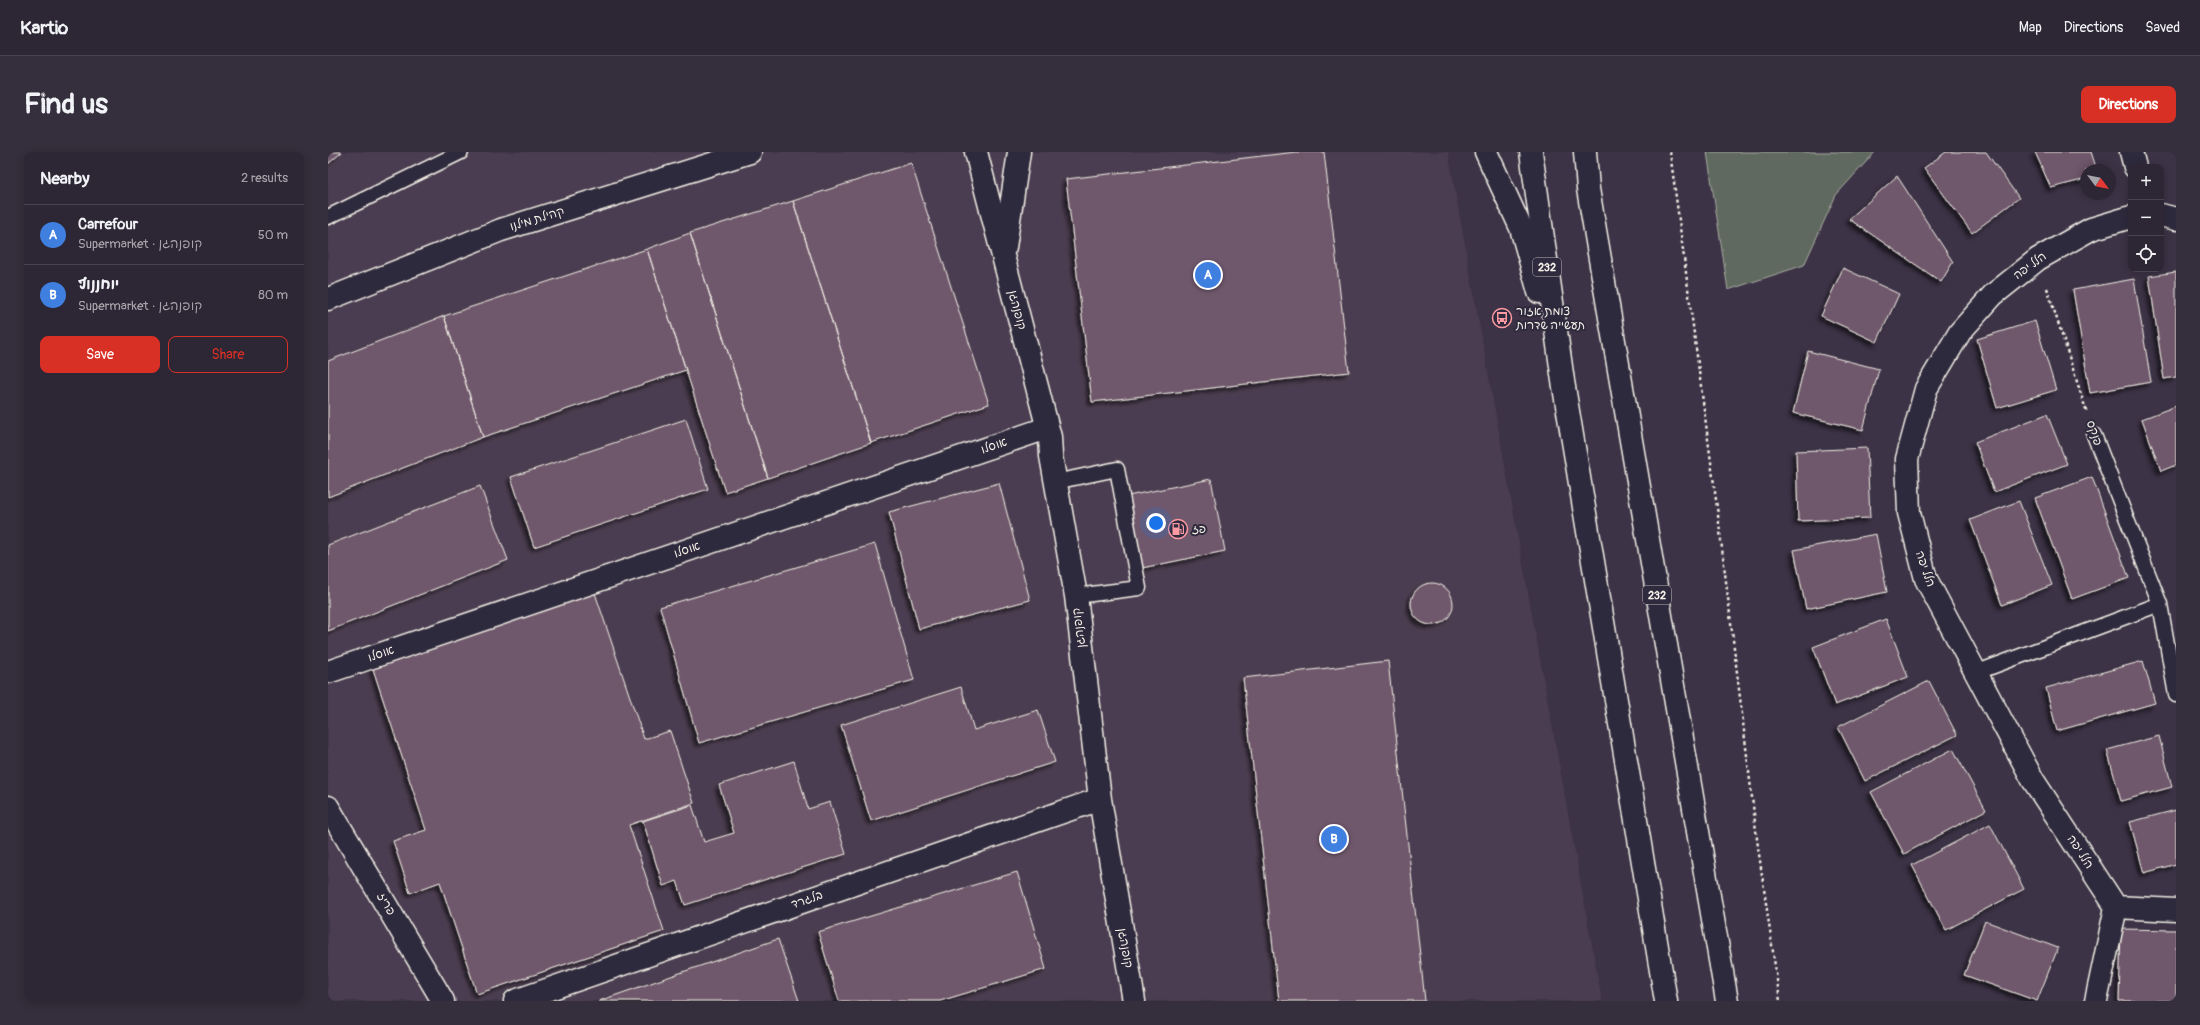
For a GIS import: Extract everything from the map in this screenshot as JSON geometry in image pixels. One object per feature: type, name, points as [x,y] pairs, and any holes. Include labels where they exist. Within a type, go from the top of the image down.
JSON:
[{"type":"street","name":"קהילת מילנו","points":[[328,299],[501,230],[750,152]]},
{"type":"street","name":"קופנהגן","points":[[976,152],[1050,436],[1055,482],[1076,596],[1100,799],[1134,1001]]},
{"type":"street","name":"קופנהגן","points":[[1004,258],[1019,152]]},
{"type":"street","points":[[1486,152],[1521,228],[1563,381]]},
{"type":"street","name":"232","points":[[1531,152],[1563,381],[1666,1001]]},
{"type":"street","name":"232","points":[[1585,152],[1588,189],[1727,1001]]},
{"type":"street","points":[[1588,189],[1592,152]]},
{"type":"street","points":[[2131,152],[2134,164]]},
{"type":"street","points":[[2164,216],[2176,219]]},
{"type":"street","name":"הלל יפה","points":[[2116,907],[2033,780],[1926,579],[1909,513],[1907,459],[1926,389],[1960,332],[1993,295],[2038,259],[2091,229],[2128,218]]},
{"type":"street","name":"אוסלו","points":[[328,672],[1047,428]]},
{"type":"street","name":"בלגרד","points":[[515,1001],[1100,799]]},
{"type":"street","name":"פריז","points":[[328,807],[443,1001]]},
{"type":"street","points":[[2096,1001],[2116,907],[2176,910]]},
{"type":"lane","points":[[328,217],[462,152]]},
{"type":"lane","name":"פנקס","points":[[2094,435],[2160,604],[2176,695]]},
{"type":"lane","points":[[1055,482],[1117,469],[1139,588],[1076,596]]},
{"type":"lane","points":[[1975,672],[2160,604]]},
{"type":"path","points":[[1670,152],[1717,507],[1758,847],[1780,1001]]},
{"type":"path","name":"פנקס","points":[[2038,259],[2094,435]]},
{"type":"shaded area","points":[[328,152],[1448,152],[1602,1001],[328,1001]]},
{"type":"shaded area","points":[[1707,152],[1875,152],[1836,195],[1804,265],[1728,290]]},
{"type":"building","points":[[328,152],[342,152],[328,164]]},
{"type":"building","points":[[1296,152],[1324,152],[1349,372],[1092,402],[1066,179]]},
{"type":"building","points":[[1946,152],[1986,152],[2019,198],[1972,233],[1924,168]]},
{"type":"building","points":[[2035,152],[2091,152],[2095,164],[2080,164],[2080,181],[2051,188]]},
{"type":"building","points":[[911,163],[989,404],[871,443],[793,201]]},
{"type":"building","points":[[1897,176],[1953,262],[1941,282],[1849,219]]},
{"type":"building","points":[[793,201],[871,443],[768,478],[690,233]]},
{"type":"building","points":[[690,233],[768,478],[725,492],[647,249]]},
{"type":"building","points":[[647,249],[686,370],[483,437],[444,316]]},
{"type":"building","points":[[1843,268],[1899,294],[1877,342],[1821,316]]},
{"type":"building","points":[[2176,272],[2176,377],[2164,379],[2149,276]]},
{"type":"building","points":[[2134,279],[2151,382],[2090,393],[2073,290]]},
{"type":"building","points":[[444,316],[483,437],[328,497],[328,361]]},
{"type":"building","points":[[2035,321],[2056,390],[1997,408],[1977,339]]},
{"type":"building","points":[[1808,351],[1879,369],[1863,430],[1793,413]]},
{"type":"building","points":[[2176,406],[2176,465],[2161,471],[2142,419]]},
{"type":"building","points":[[2047,414],[2067,464],[1994,492],[1975,442]]},
{"type":"building","points":[[686,419],[708,489],[534,547],[511,477]]},
{"type":"building","points":[[1867,448],[1870,518],[1798,521],[1796,451]]},
{"type":"building","points":[[2092,477],[2129,578],[2072,599],[2035,498]]},
{"type":"building","points":[[1211,479],[1225,551],[1142,568],[1128,496]]},
{"type":"building","points":[[999,483],[1030,600],[919,629],[889,512]]},
{"type":"building","points":[[480,486],[508,560],[328,631],[328,545]]},
{"type":"building","points":[[2019,501],[2052,585],[2002,605],[1970,520]]},
{"type":"building","points":[[1876,534],[1887,592],[1806,609],[1794,550]]},
{"type":"building","points":[[875,544],[914,680],[699,743],[660,607]]},
{"type":"building","points":[[1428,583],[1436,583],[1444,586],[1450,592],[1453,604],[1450,616],[1444,622],[1436,625],[1428,625],[1420,622],[1414,616],[1411,608],[1411,600],[1414,592],[1420,586]]},
{"type":"building","points":[[594,590],[644,739],[670,731],[694,803],[629,825],[664,931],[477,994],[440,882],[410,893],[393,841],[426,830],[372,666]]},
{"type":"building","points":[[1886,619],[1908,677],[1835,705],[1813,647]]},
{"type":"building","points":[[1388,661],[1425,1001],[1279,1001],[1243,678]]},
{"type":"building","points":[[2143,661],[2155,703],[2057,731],[2046,688]]},
{"type":"building","points":[[1929,681],[1957,735],[1865,781],[1838,727]]},
{"type":"building","points":[[961,687],[974,730],[1038,710],[1055,762],[871,821],[841,725]]},
{"type":"building","points":[[2159,736],[2172,787],[2121,801],[2107,750]]},
{"type":"building","points":[[1953,749],[1986,810],[1904,854],[1871,792]]},
{"type":"building","points":[[794,761],[808,809],[830,802],[846,854],[685,905],[677,881],[663,886],[643,821],[692,805],[704,842],[734,833],[719,785]]},
{"type":"building","points":[[2176,810],[2176,864],[2144,873],[2130,822]]},
{"type":"building","points":[[1990,824],[2024,889],[1946,930],[1912,865]]},
{"type":"building","points":[[1017,872],[1046,969],[940,1001],[839,1001],[818,932]]},
{"type":"building","points":[[1985,921],[2058,948],[2037,1001],[1964,975]]},
{"type":"building","points":[[2121,929],[2176,930],[2176,1001],[2119,1001]]},
{"type":"building","points":[[778,939],[799,1001],[599,1001]]},
{"type":"place","name":"Carrefour","points":[[1208,275]]},
{"type":"place","name":"צומת אזור תעשייה שדרות","points":[[1502,318]]},
{"type":"place","name":"פז","points":[[1178,529]]},
{"type":"place","name":"יוחננוף","points":[[1334,839]]}]
